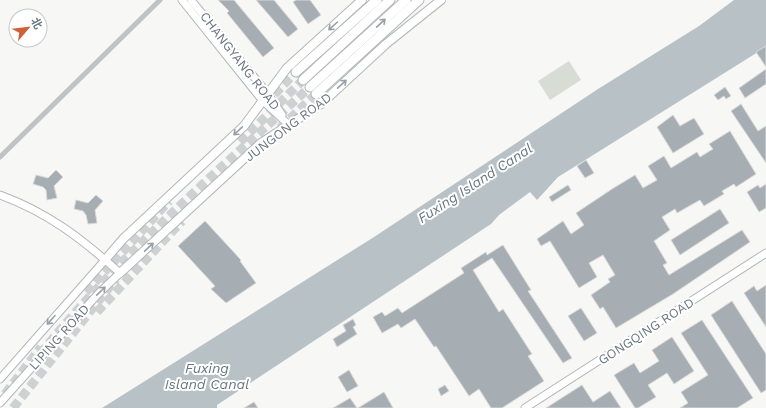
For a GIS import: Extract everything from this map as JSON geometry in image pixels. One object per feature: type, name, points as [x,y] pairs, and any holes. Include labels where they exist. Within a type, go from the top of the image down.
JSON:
[{"type":"highway","points":[[296,72],[377,0]]},
{"type":"highway","points":[[303,80],[390,0]]},
{"type":"highway","points":[[406,0],[313,90],[423,0]]},
{"type":"highway","points":[[406,13],[419,0]]},
{"type":"main road","name":"CHANGYANG ROAD","points":[[182,0],[289,125]]},
{"type":"main road","name":"CHANGYANG ROAD","points":[[191,0],[265,98]]},
{"type":"main road","name":"JUNGONG ROAD","points":[[105,260],[123,238],[244,126],[287,68],[362,0]]},
{"type":"main road","name":"JUNGONG ROAD","points":[[120,273],[261,143],[320,104],[386,44],[441,0]]},
{"type":"main road","points":[[0,195],[40,212],[61,225],[120,273]]},
{"type":"main road","name":"GONGQING ROAD","points":[[525,408],[766,253]]},
{"type":"main road","name":"LIPING ROAD","points":[[0,379],[105,260]]},
{"type":"main road","name":"LIPING ROAD","points":[[0,403],[93,300],[120,273]]},
{"type":"street","points":[[0,157],[160,0]]},
{"type":"shaded area","points":[[569,61],[581,80],[550,100],[538,81]]},
{"type":"water","name":"Fuxing Island Canal","points":[[734,0],[766,0],[766,47],[558,177],[537,200],[530,192],[499,215],[491,224],[217,405],[217,408],[102,408],[374,237],[598,89],[699,26]]},
{"type":"building","points":[[218,0],[234,0],[274,48],[263,57],[227,13],[229,11]]},
{"type":"building","points":[[256,0],[274,0],[298,29],[288,37]]},
{"type":"building","points":[[296,0],[310,0],[321,15],[308,24],[293,2]]},
{"type":"building","points":[[766,46],[766,67],[756,52]]},
{"type":"building","points":[[766,69],[766,84],[745,98],[739,88]]},
{"type":"building","points":[[725,87],[731,96],[726,99],[724,96],[718,100],[714,95]]},
{"type":"building","points":[[741,104],[758,131],[766,126],[766,163],[731,111]]},
{"type":"building","points":[[673,115],[680,126],[694,118],[704,134],[673,153],[657,127]]},
{"type":"building","points":[[730,131],[756,174],[736,187],[734,184],[722,191],[724,194],[704,206],[700,200],[677,213],[675,209],[662,217],[670,230],[654,241],[667,263],[663,265],[669,275],[742,230],[750,242],[673,294],[616,328],[603,307],[600,309],[591,295],[610,282],[608,279],[615,275],[603,255],[589,263],[597,277],[579,288],[550,241],[541,246],[537,239],[563,221],[571,234],[584,225],[576,213],[612,189],[635,175],[643,188],[657,180],[648,166],[664,156],[671,168],[697,152],[700,157],[713,149],[709,144]]},
{"type":"building","points":[[586,160],[594,173],[585,178],[577,166]]},
{"type":"building","points":[[56,170],[63,177],[54,186],[57,198],[47,200],[46,190],[43,187],[33,184],[36,175],[48,178]]},
{"type":"building","points":[[766,184],[766,208],[759,212],[747,192],[758,185],[760,188]]},
{"type":"building","points":[[568,185],[571,190],[552,202],[549,197]]},
{"type":"building","points":[[96,195],[103,201],[95,210],[97,223],[88,224],[86,215],[83,211],[74,209],[76,200],[88,203]]},
{"type":"building","points":[[720,209],[729,223],[680,255],[671,240]]},
{"type":"building","points":[[205,221],[241,260],[240,261],[256,283],[226,303],[211,289],[215,286],[178,246]]},
{"type":"building","points":[[503,245],[531,290],[528,291],[572,358],[563,363],[492,258],[473,270],[499,312],[503,309],[532,354],[528,356],[544,381],[502,408],[491,408],[479,389],[469,396],[436,346],[434,347],[415,319],[401,328],[398,324],[382,333],[373,317],[382,312],[385,316],[398,308],[402,313],[464,273],[461,268],[486,252],[487,255]]},
{"type":"building","points":[[766,285],[766,327],[744,293],[754,286],[757,291]]},
{"type":"building","points":[[732,301],[766,354],[766,390],[761,393],[711,315]]},
{"type":"building","points":[[581,308],[597,333],[584,341],[568,316]]},
{"type":"building","points":[[353,319],[356,325],[353,327],[357,334],[337,347],[333,339],[346,331],[343,325]]},
{"type":"building","points":[[702,320],[753,398],[737,408],[680,408],[688,403],[681,392],[708,375],[681,333]]},
{"type":"building","points":[[672,337],[694,371],[674,384],[667,373],[648,385],[656,397],[638,408],[635,408],[614,375],[634,363],[640,373],[659,361],[652,350]]},
{"type":"building","points":[[349,370],[358,386],[347,392],[338,377]]},
{"type":"building","points":[[445,385],[449,391],[441,396],[438,389]]},
{"type":"building","points":[[582,385],[593,402],[610,391],[621,408],[546,408]]},
{"type":"building","points":[[384,392],[393,408],[358,408]]},
{"type":"building","points":[[350,398],[357,408],[333,408]]},
{"type":"building","points":[[254,402],[258,408],[244,408]]},
{"type":"tunnel","points":[[265,104],[296,72]]},
{"type":"tunnel","points":[[240,142],[303,80]]},
{"type":"tunnel","points":[[40,354],[103,282],[136,248],[204,183],[310,87]]},
{"type":"tunnel","points":[[280,128],[316,94]]},
{"type":"tunnel","points":[[86,292],[169,201]]},
{"type":"tunnel","points":[[97,312],[182,221]]},
{"type":"tunnel","points":[[13,408],[116,279]]},
{"type":"tunnel","points":[[5,394],[41,347]]}]
